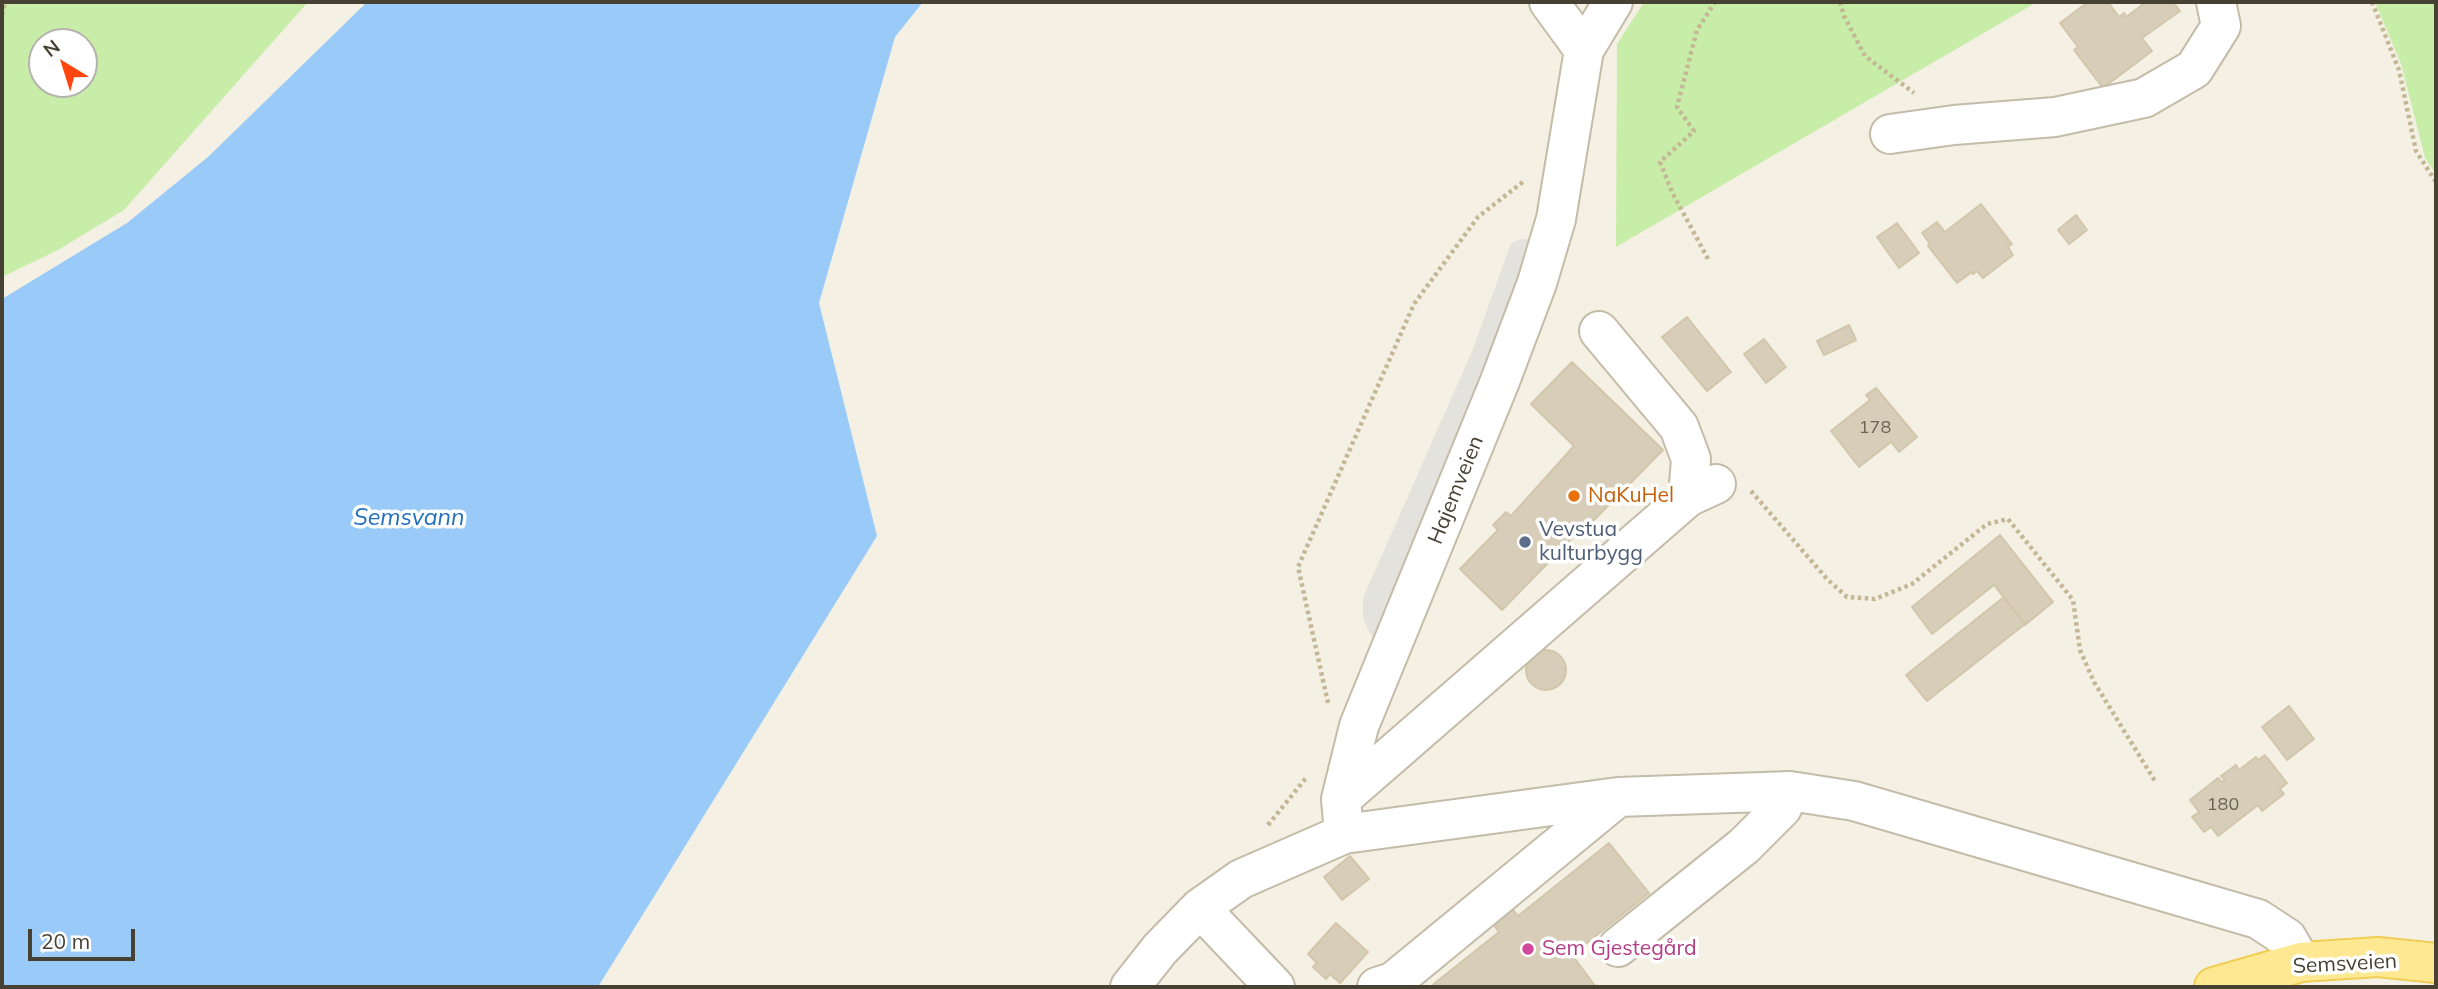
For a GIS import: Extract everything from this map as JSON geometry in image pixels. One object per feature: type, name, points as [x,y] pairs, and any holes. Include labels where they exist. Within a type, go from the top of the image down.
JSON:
[{"type":"main road","name":"Semsveien","points":[[2214,987],[2301,962],[2378,957],[2436,963]]},
{"type":"street","points":[[1549,2],[1584,50],[1614,2]]},
{"type":"street","points":[[1890,134],[1954,125],[2055,117],[2144,98],[2194,69],[2221,26],[2216,2]]},
{"type":"street","name":"Hajemveien","points":[[1343,817],[1359,726],[1537,283],[1556,219],[1584,50]]},
{"type":"street","points":[[1130,987],[1160,949],[1200,908],[1343,817],[1702,490],[1679,427],[1599,331]]},
{"type":"street","points":[[1343,817],[1618,797],[1790,791],[1854,801],[2258,919],[2287,938],[2301,962]]},
{"type":"street","points":[[1618,947],[1744,846],[1782,808],[1790,791]]},
{"type":"street","points":[[1387,985],[1618,797]]},
{"type":"street","points":[[1200,908],[1275,987]]},
{"type":"path","points":[[2,15],[5,2]]},
{"type":"path","points":[[1708,259],[1672,192],[1660,162],[1694,131],[1677,107],[1697,30],[1715,2]]},
{"type":"path","points":[[1840,2],[1844,16],[1865,56],[1923,100]]},
{"type":"path","points":[[2372,2],[2399,70],[2416,151],[2436,182]]},
{"type":"path","points":[[1330,714],[1298,567],[1414,304],[1478,217],[1568,145]]},
{"type":"path","points":[[1702,490],[1736,484],[1754,493],[1828,579],[1847,597],[1875,600],[1912,584],[1987,524],[2007,519],[2073,600],[2080,650],[2155,781]]},
{"type":"green space","points":[[2,2],[308,2],[124,210],[58,250],[2,277]]},
{"type":"green space","points":[[1644,2],[2037,2],[1616,247],[1617,44]]},
{"type":"green space","points":[[2375,2],[2436,2],[2436,174],[2425,158],[2401,64]]},
{"type":"shaded area","points":[[1543,234],[1380,648],[1363,618],[1363,598],[1473,349],[1511,243],[1521,239],[1532,240]]},
{"type":"water","name":"Semsvann","points":[[367,2],[923,2],[895,37],[819,303],[877,536],[598,987],[2,987],[2,299],[127,223],[208,157]]},
{"type":"building","points":[[2088,2],[2108,2],[2119,17],[2124,13],[2126,17],[2146,2],[2173,2],[2180,11],[2142,38],[2152,51],[2103,88],[2074,50],[2078,47],[2060,23]]},
{"type":"building","points":[[1981,204],[2012,244],[2008,247],[2013,255],[1983,278],[1977,271],[1957,283],[1928,246],[1930,244],[1922,233],[1937,222],[1945,232]]},
{"type":"building","points":[[2076,215],[2087,230],[2069,244],[2058,230]]},
{"type":"building","points":[[1897,223],[1919,253],[1899,268],[1877,237]]},
{"type":"building","points":[[1687,317],[1731,372],[1707,391],[1662,337]]},
{"type":"building","points":[[1849,325],[1856,340],[1824,355],[1817,341]]},
{"type":"building","points":[[1764,339],[1786,367],[1766,383],[1744,354]]},
{"type":"building","name":"NaKuHel","points":[[1572,362],[1663,450],[1502,610],[1460,569],[1498,530],[1493,525],[1506,512],[1511,516],[1574,446],[1531,404]]},
{"type":"building","points":[[1876,388],[1917,437],[1899,452],[1891,442],[1859,467],[1831,431],[1870,400],[1866,395]]},
{"type":"building","points":[[2000,535],[2053,602],[2025,625],[1994,585],[1932,634],[1912,607]]},
{"type":"building","points":[[2004,597],[2025,624],[1927,701],[1906,675]]},
{"type":"building","points":[[1546,650],[1554,651],[1560,656],[1565,662],[1565,678],[1560,684],[1554,689],[1546,690],[1538,689],[1532,684],[1527,678],[1526,670],[1527,662],[1532,656],[1538,651]]},
{"type":"building","points":[[2289,706],[2314,739],[2287,760],[2262,727]]},
{"type":"building","points":[[2265,755],[2287,783],[2280,789],[2284,794],[2262,811],[2258,805],[2218,836],[2211,827],[2204,832],[2192,817],[2199,812],[2190,800],[2218,778],[2222,782],[2225,780],[2221,776],[2236,765],[2239,770],[2256,757],[2258,760]]},
{"type":"building","points":[[1609,843],[1649,893],[1572,955],[1596,987],[1430,987],[1499,932],[1491,922],[1510,906],[1518,916]]},
{"type":"building","points":[[1350,856],[1369,879],[1342,900],[1324,877]]},
{"type":"building","points":[[1336,923],[1368,952],[1340,983],[1330,974],[1326,979],[1313,967],[1317,963],[1308,954]]},
{"type":"place","name":"NaKuHel","points":[[1574,496]]},
{"type":"place","name":"Vevstua kulturbygg","points":[[1525,542]]},
{"type":"place","name":"Sem Gjestegård","points":[[1528,949]]}]
